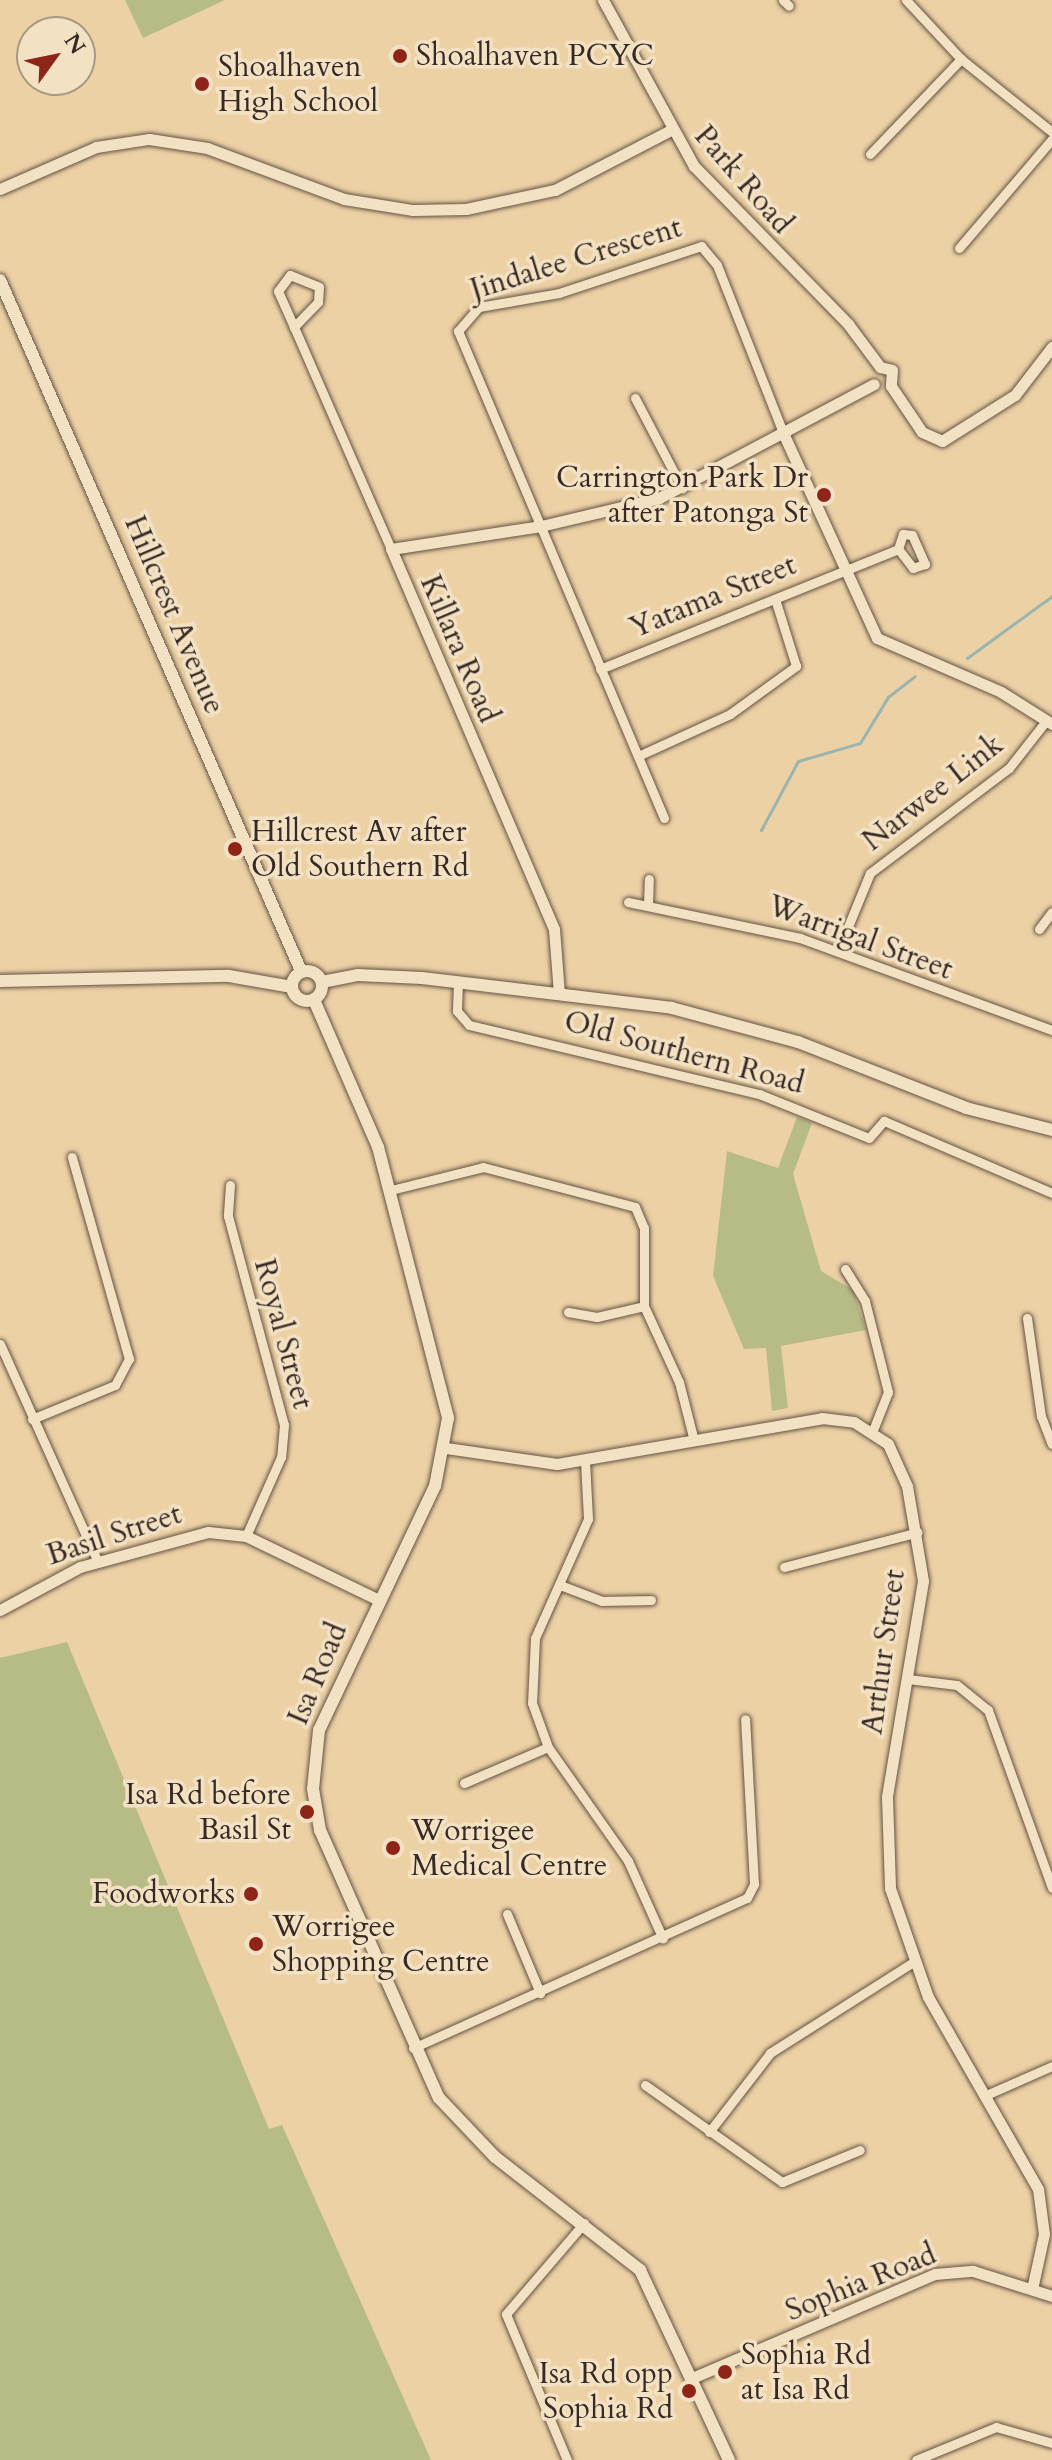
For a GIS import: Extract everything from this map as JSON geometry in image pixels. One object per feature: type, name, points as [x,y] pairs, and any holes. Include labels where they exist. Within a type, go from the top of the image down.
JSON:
[{"type":"main road","name":"Hillcrest Avenue","points":[[0,280],[301,971]]},
{"type":"main road","points":[[0,981],[229,976],[292,987],[299,999],[314,1000],[322,982],[301,971],[292,987]]},
{"type":"main road","name":"Old Southern Road","points":[[322,982],[358,975],[458,981],[739,1023],[989,1116],[1052,1130]]},
{"type":"main road","name":"Isa Road","points":[[314,1000],[391,1190],[447,1399],[446,1448],[379,1600],[323,1716],[313,1789],[329,1857],[413,2048],[464,2128],[640,2270],[729,2460]]},
{"type":"street","name":"Park Road","points":[[603,0],[669,131],[730,210],[834,309],[880,367],[892,370],[891,386]]},
{"type":"street","points":[[906,0],[961,59],[1052,132]]},
{"type":"street","points":[[870,154],[961,59]]},
{"type":"street","points":[[0,189],[96,147],[149,139],[207,148],[344,199],[413,210],[466,209],[555,190],[669,131]]},
{"type":"street","points":[[959,248],[1052,139]]},
{"type":"street","name":"Jindalee Crescent","points":[[664,818],[459,338],[464,318],[479,307],[559,293],[701,246],[717,265],[784,435]]},
{"type":"street","name":"Killara Road","points":[[294,327],[318,302],[319,287],[290,275],[278,291],[554,929],[559,994]]},
{"type":"street","points":[[391,549],[541,526],[682,488],[874,384],[891,386],[934,441],[998,409],[1052,347]]},
{"type":"street","points":[[874,384],[880,367]]},
{"type":"street","points":[[635,398],[682,488]]},
{"type":"street","points":[[784,435],[877,638],[1001,692],[1049,722]]},
{"type":"street","name":"Yatama Street","points":[[600,669],[898,549]]},
{"type":"street","points":[[638,756],[722,719],[796,666],[775,599]]},
{"type":"street","name":"Narwee Link","points":[[838,951],[870,873],[1009,768],[1049,722]]},
{"type":"street","points":[[648,904],[649,879]]},
{"type":"street","name":"Warrigal Street","points":[[628,902],[726,917],[838,951],[1052,1030]]},
{"type":"street","points":[[1039,929],[1052,912]]},
{"type":"street","name":"Old Southern Road","points":[[458,981],[457,1011],[469,1025],[759,1094],[869,1138],[884,1121],[1052,1193]]},
{"type":"street","points":[[32,1419],[115,1385],[129,1359],[72,1157]]},
{"type":"street","points":[[391,1190],[483,1167],[628,1203],[642,1220],[644,1306],[679,1382],[694,1441]]},
{"type":"street","name":"Royal Street","points":[[230,1185],[228,1216],[284,1425],[281,1457],[246,1536]]},
{"type":"street","points":[[446,1448],[538,1464],[585,1461],[822,1418],[873,1430],[888,1392],[865,1301],[845,1269]]},
{"type":"street","points":[[568,1312],[597,1317],[644,1306]]},
{"type":"street","points":[[1027,1318],[1041,1416],[1052,1444]]},
{"type":"street","points":[[0,1344],[97,1560]]},
{"type":"street","name":"Arthur Street","points":[[873,1430],[899,1460],[918,1532],[923,1581],[886,1842],[912,1963],[986,2095],[1043,2209],[1032,2289]]},
{"type":"street","points":[[585,1461],[588,1519],[531,1663],[532,1703],[548,1747],[628,1861],[663,1939]]},
{"type":"street","name":"Basil Street","points":[[0,1610],[97,1560],[199,1532],[246,1536],[379,1600]]},
{"type":"street","points":[[784,1567],[918,1532]]},
{"type":"street","points":[[560,1585],[602,1601],[651,1600]]},
{"type":"street","points":[[908,1679],[957,1685],[988,1710],[1052,1888]]},
{"type":"street","points":[[413,2048],[734,1908],[754,1884],[745,1719]]},
{"type":"street","points":[[464,1783],[548,1747]]},
{"type":"street","points":[[507,1914],[540,1993]]},
{"type":"street","points":[[709,2132],[770,2053],[912,1963]]},
{"type":"street","points":[[986,2095],[1052,2066]]},
{"type":"street","points":[[645,2085],[782,2182],[860,2150]]},
{"type":"street","points":[[567,2460],[506,2314],[584,2223]]},
{"type":"street","name":"Sophia Road","points":[[692,2378],[935,2274],[973,2271],[1052,2296]]},
{"type":"street","points":[[916,2460],[996,2427],[1052,2443]]},
{"type":"green space","points":[[125,0],[225,0],[143,38]]},
{"type":"green space","points":[[797,1117],[812,1123],[793,1174],[821,1271],[853,1290],[866,1330],[781,1346],[788,1408],[772,1411],[766,1348],[744,1349],[713,1276],[727,1151],[778,1168]]},
{"type":"green space","points":[[67,1642],[269,2129],[282,2125],[431,2460],[0,2460],[0,1658]]},
{"type":"waterway","points":[[967,658],[1052,596]]},
{"type":"waterway","points":[[761,830],[798,761],[860,743],[888,697],[915,676]]},
{"type":"place","name":"Shoalhaven PCYC","points":[[400,56]]},
{"type":"place","name":"Shoalhaven High School","points":[[202,84]]},
{"type":"place","name":"Carrington Park Dr after Patonga St","points":[[824,495]]},
{"type":"place","name":"Hillcrest Av after Old Southern Rd","points":[[235,849]]},
{"type":"place","name":"Isa Rd before Basil St","points":[[307,1812]]},
{"type":"place","name":"Worrigee Medical Centre","points":[[393,1848]]},
{"type":"place","name":"Foodworks","points":[[251,1894]]},
{"type":"place","name":"Worrigee Shopping Centre","points":[[256,1944]]},
{"type":"place","name":"Sophia Rd at Isa Rd","points":[[725,2372]]},
{"type":"place","name":"Isa Rd opp Sophia Rd","points":[[689,2391]]}]
